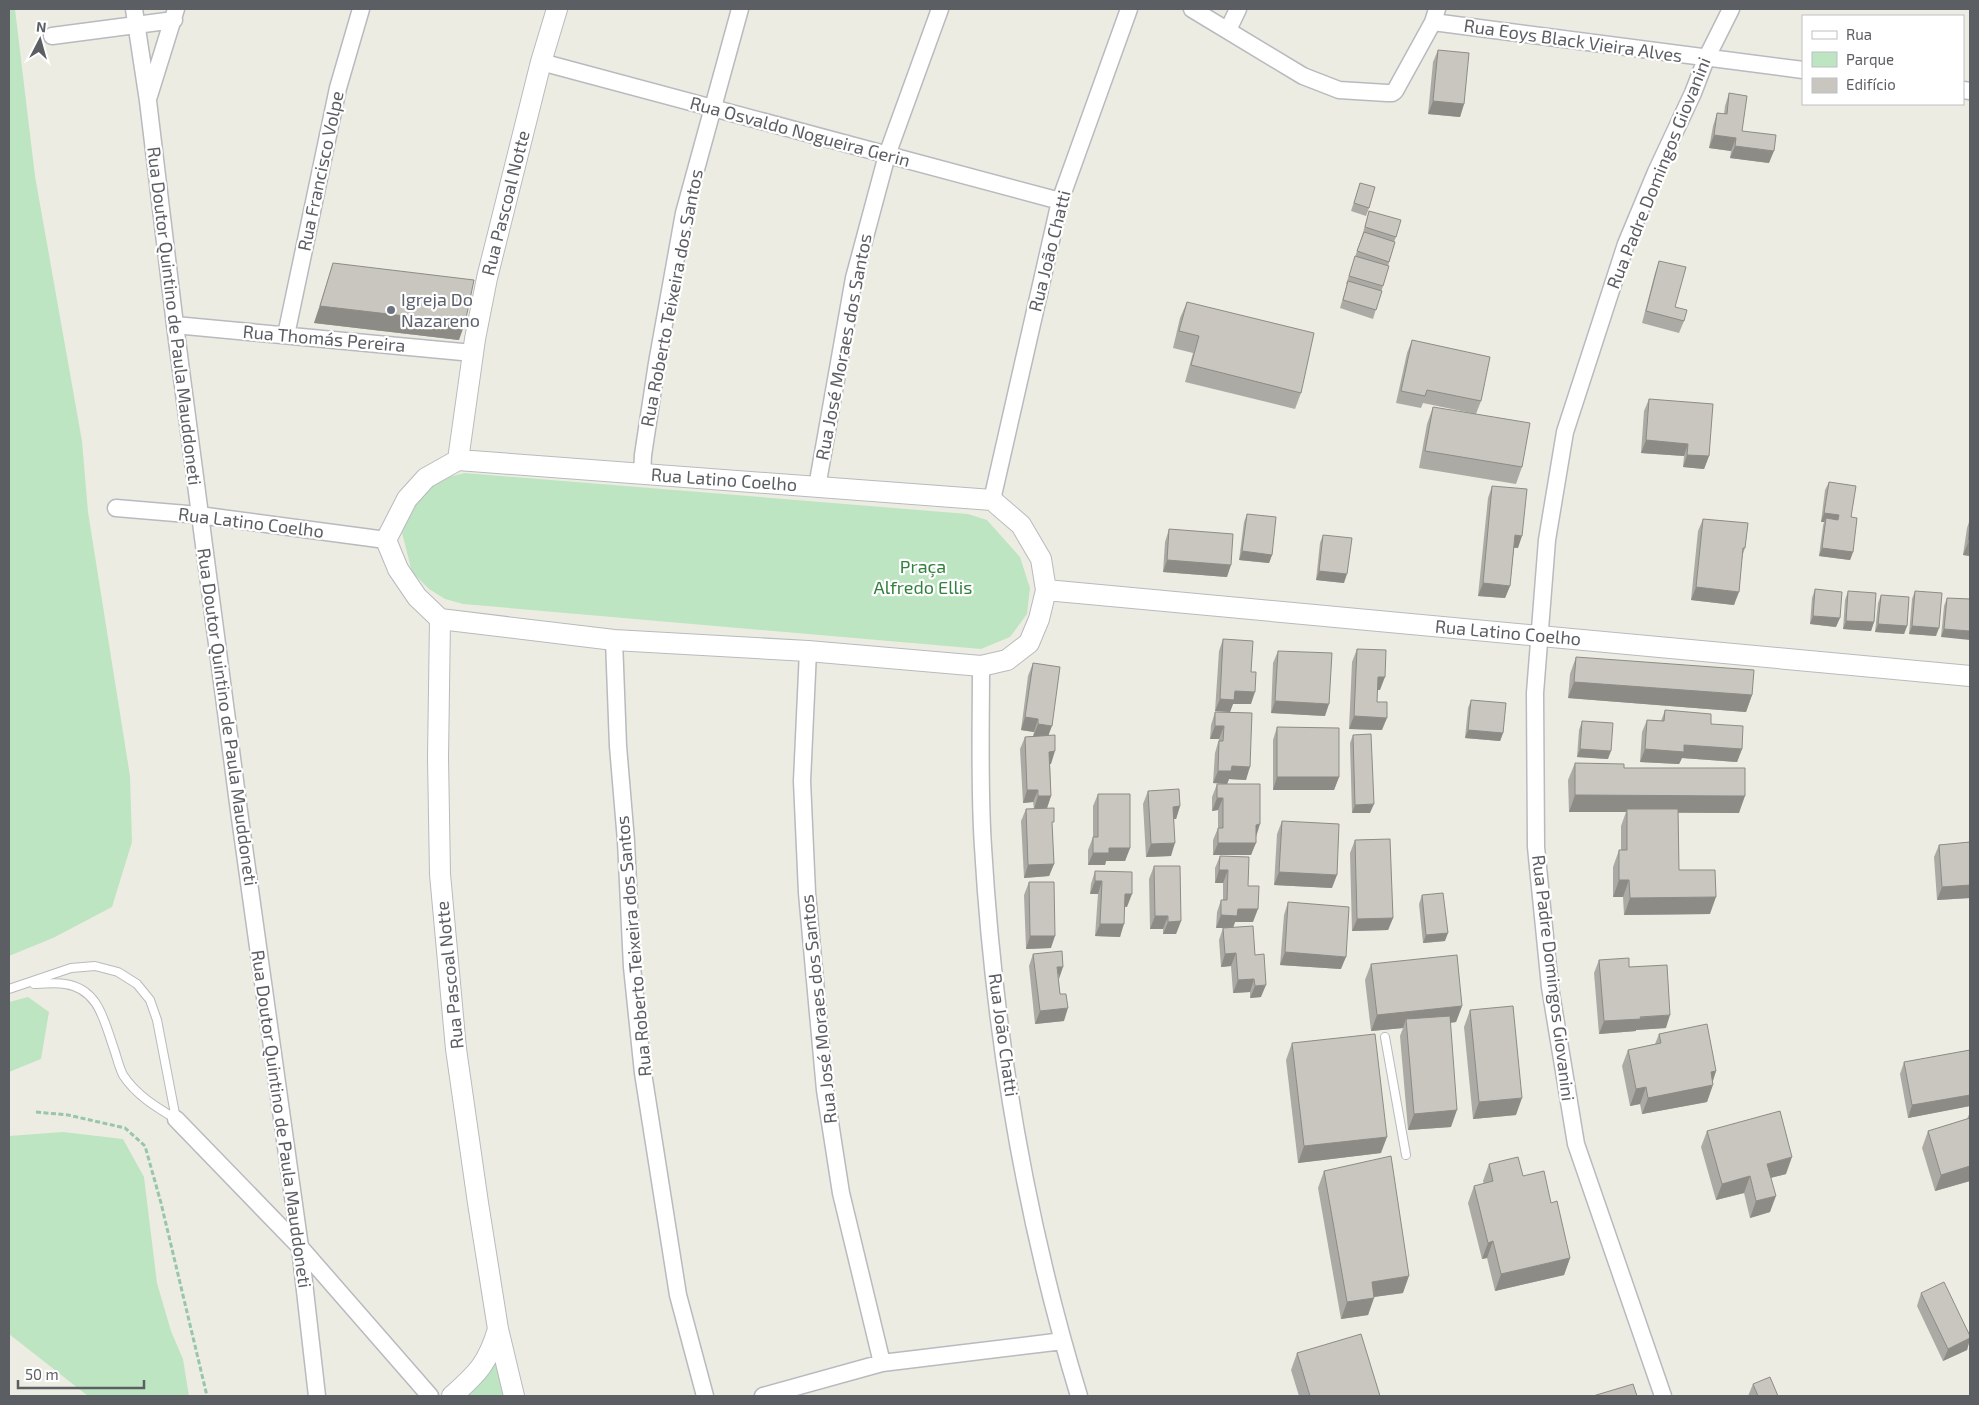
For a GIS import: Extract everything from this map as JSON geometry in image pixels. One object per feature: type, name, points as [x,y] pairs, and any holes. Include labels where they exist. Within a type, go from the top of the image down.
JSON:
[{"type":"street","name":"Rua Francisco Volpe","points":[[286,335],[338,88],[361,9]]},
{"type":"street","name":"Rua Pascoal Notte","points":[[458,460],[473,353],[487,278],[540,62],[557,9]]},
{"type":"street","name":"Rua Roberto Teixeira dos Santos","points":[[642,474],[654,381],[684,213],[740,9]]},
{"type":"street","name":"Rua José Moraes dos Santos","points":[[817,487],[854,278],[887,155],[940,9]]},
{"type":"street","name":"Rua João Chatti","points":[[992,500],[1060,201],[1129,9]]},
{"type":"street","points":[[1192,9],[1303,76],[1339,90],[1392,93],[1435,15]]},
{"type":"street","points":[[1228,30],[1238,9]]},
{"type":"street","name":"Rua Padre Domingos Giovanini","points":[[1663,1396],[1576,1144],[1555,1020],[1536,847],[1535,693],[1547,540],[1565,432],[1626,244],[1656,172],[1693,93],[1706,59],[1731,9]]},
{"type":"street","points":[[52,36],[135,16],[175,14],[148,100]]},
{"type":"street","name":"Rua Eoys Black Vieira Alves","points":[[1435,15],[1706,59],[1802,70]]},
{"type":"street","name":"Rua Doutor Quintino de Paula Mauddoneti","points":[[135,16],[148,100],[199,515],[300,1247],[316,1396]]},
{"type":"street","name":"Rua Osvaldo Nogueira Gerin","points":[[540,62],[1060,201]]},
{"type":"street","name":"Rua Thomás Pereira","points":[[175,325],[473,353]]},
{"type":"street","points":[[458,460],[426,478],[408,499],[386,540],[398,569],[417,597],[440,619],[614,640],[808,651],[981,666],[1007,660],[1030,643],[1039,619],[1046,590],[1041,559],[1021,525],[992,500]]},
{"type":"street","name":"Rua Latino Coelho","points":[[458,460],[992,500]]},
{"type":"street","name":"Rua Latino Coelho","points":[[116,508],[199,515],[386,540]]},
{"type":"street","name":"Rua Latino Coelho","points":[[1046,590],[1970,676]]},
{"type":"street","name":"Rua Pascoal Notte","points":[[440,619],[438,758],[440,874],[456,1049],[498,1329],[514,1396]]},
{"type":"street","name":"Rua Roberto Teixeira dos Santos","points":[[614,640],[618,746],[626,841],[632,967],[644,1073],[678,1295],[705,1396]]},
{"type":"street","name":"Rua José Moraes dos Santos","points":[[808,651],[802,781],[807,893],[825,1090],[841,1193],[882,1363]]},
{"type":"street","name":"Rua João Chatti","points":[[981,666],[983,846],[1000,1033],[1031,1206],[1063,1342],[1080,1396]]},
{"type":"street","points":[[176,1119],[300,1247],[430,1396]]},
{"type":"street","name":"Rua Pascoal Notte","points":[[452,1396],[480,1370],[492,1350],[498,1329]]},
{"type":"street","points":[[763,1396],[882,1363],[1063,1342]]},
{"type":"lane","points":[[9,989],[71,968],[96,966],[118,972],[137,984],[150,1000],[157,1020],[176,1119]]},
{"type":"lane","points":[[27,984],[64,984],[82,988],[94,999],[102,1014],[123,1074],[135,1090],[152,1105],[176,1119]]},
{"type":"lane","points":[[1385,1037],[1406,1155]]},
{"type":"path","points":[[36,1112],[68,1115],[125,1128],[145,1146],[161,1203],[207,1396]]},
{"type":"green space","points":[[9,9],[15,9],[35,176],[82,441],[88,512],[130,776],[132,842],[112,907],[53,938],[9,956]]},
{"type":"green space","name":"Praça Alfredo Ellis","points":[[465,473],[968,514],[987,520],[1020,557],[1030,588],[1027,614],[1010,637],[981,649],[463,604],[445,599],[429,589],[412,572],[402,533],[405,512],[423,492],[440,479]]},
{"type":"green space","points":[[28,997],[49,1012],[41,1059],[9,1072],[9,1002]]},
{"type":"green space","points":[[63,1132],[123,1139],[144,1177],[157,1283],[171,1331],[183,1359],[189,1396],[88,1396],[9,1334],[9,1136]]},
{"type":"green space","points":[[498,1334],[512,1396],[454,1396]]},
{"type":"building","points":[[1438,50],[1469,53],[1464,104],[1433,101]]},
{"type":"building","points":[[1729,93],[1747,96],[1742,131],[1776,135],[1774,151],[1735,146],[1736,138],[1714,135],[1717,113],[1727,114]]},
{"type":"building","points":[[1360,183],[1375,187],[1369,208],[1354,203]]},
{"type":"building","points":[[1369,211],[1401,220],[1396,237],[1365,227]]},
{"type":"building","points":[[1364,232],[1395,242],[1389,262],[1357,251]]},
{"type":"building","points":[[1355,256],[1389,266],[1383,286],[1349,276]]},
{"type":"building","points":[[1659,261],[1686,267],[1675,307],[1687,310],[1684,321],[1646,311]]},
{"type":"building","points":[[333,263],[474,280],[465,323],[320,306]]},
{"type":"building","points":[[1348,281],[1382,291],[1376,310],[1343,300]]},
{"type":"building","points":[[1187,302],[1314,333],[1301,393],[1191,365],[1199,336],[1179,331]]},
{"type":"building","points":[[1412,340],[1490,357],[1481,401],[1427,390],[1425,396],[1401,391]]},
{"type":"building","points":[[1649,399],[1713,404],[1709,456],[1687,455],[1688,444],[1646,440]]},
{"type":"building","points":[[1433,407],[1530,423],[1522,467],[1425,451]]},
{"type":"building","points":[[1829,482],[1856,486],[1851,517],[1857,518],[1853,552],[1822,548],[1826,518],[1838,520],[1839,515],[1824,513]]},
{"type":"building","points":[[1492,486],[1527,489],[1522,536],[1515,535],[1510,586],[1483,583]]},
{"type":"building","points":[[1247,514],[1276,517],[1272,555],[1242,551]]},
{"type":"building","points":[[1703,519],[1748,523],[1745,548],[1743,548],[1739,592],[1696,587]]},
{"type":"building","points":[[1970,525],[1970,543],[1968,543]]},
{"type":"building","points":[[1169,529],[1233,534],[1231,565],[1167,560]]},
{"type":"building","points":[[1323,535],[1352,538],[1347,574],[1319,571]]},
{"type":"building","points":[[1815,589],[1842,592],[1840,618],[1813,616]]},
{"type":"building","points":[[1848,591],[1876,593],[1874,622],[1846,621]]},
{"type":"building","points":[[1915,591],[1942,593],[1939,628],[1912,626]]},
{"type":"building","points":[[1881,595],[1909,597],[1907,626],[1878,624]]},
{"type":"building","points":[[1947,598],[1970,599],[1970,631],[1944,629]]},
{"type":"building","points":[[1223,639],[1253,641],[1251,672],[1256,672],[1255,692],[1235,691],[1234,700],[1220,699]]},
{"type":"building","points":[[1357,649],[1386,650],[1385,677],[1378,677],[1377,702],[1387,702],[1387,718],[1354,716]]},
{"type":"building","points":[[1278,651],[1332,653],[1329,704],[1275,701]]},
{"type":"building","points":[[1576,657],[1754,670],[1752,695],[1574,682]]},
{"type":"building","points":[[1033,663],[1060,667],[1052,726],[1038,724],[1038,719],[1025,717]]},
{"type":"building","points":[[1471,700],[1506,703],[1503,733],[1468,730]]},
{"type":"building","points":[[1665,710],[1711,714],[1711,724],[1743,726],[1742,749],[1684,745],[1684,752],[1645,749],[1647,720],[1664,721]]},
{"type":"building","points":[[1215,712],[1252,713],[1250,767],[1232,766],[1231,771],[1218,771],[1219,741],[1223,741],[1224,726],[1215,726]]},
{"type":"building","points":[[1582,721],[1613,723],[1611,751],[1580,749]]},
{"type":"building","points":[[1277,727],[1339,728],[1339,777],[1277,777]]},
{"type":"building","points":[[1371,734],[1374,804],[1355,805],[1353,735]]},
{"type":"building","points":[[1055,735],[1055,751],[1049,752],[1051,796],[1038,796],[1038,790],[1027,790],[1025,737]]},
{"type":"building","points":[[1575,763],[1624,764],[1624,768],[1745,768],[1745,796],[1575,795]]},
{"type":"building","points":[[1217,784],[1260,784],[1260,824],[1256,825],[1256,843],[1218,843],[1218,828],[1223,828],[1223,798],[1217,798]]},
{"type":"building","points":[[1179,789],[1180,806],[1173,807],[1175,843],[1151,844],[1148,791]]},
{"type":"building","points":[[1098,794],[1130,794],[1130,848],[1109,848],[1109,853],[1093,853],[1093,837],[1098,837]]},
{"type":"building","points":[[1054,808],[1054,822],[1052,822],[1054,864],[1028,865],[1026,809]]},
{"type":"building","points":[[1627,809],[1678,809],[1679,870],[1715,870],[1716,897],[1630,898],[1629,880],[1619,880],[1619,850],[1627,850]]},
{"type":"building","points":[[1282,821],[1339,824],[1337,875],[1279,872]]},
{"type":"building","points":[[1390,839],[1393,918],[1357,919],[1355,840]]},
{"type":"building","points":[[1970,842],[1970,885],[1942,887],[1939,845]]},
{"type":"building","points":[[1220,856],[1249,857],[1248,886],[1259,886],[1258,909],[1238,909],[1237,916],[1221,915],[1221,900],[1227,900],[1228,870],[1219,870]]},
{"type":"building","points":[[1154,866],[1180,866],[1181,921],[1168,922],[1168,916],[1155,916]]},
{"type":"building","points":[[1095,871],[1132,872],[1132,894],[1125,894],[1124,924],[1100,924],[1102,881],[1095,881]]},
{"type":"building","points":[[1029,882],[1054,882],[1055,936],[1030,936]]},
{"type":"building","points":[[1443,893],[1448,933],[1426,935],[1422,895]]},
{"type":"building","points":[[1288,902],[1349,907],[1346,957],[1285,952]]},
{"type":"building","points":[[1253,926],[1255,955],[1264,954],[1266,985],[1255,986],[1254,979],[1238,980],[1236,953],[1225,954],[1223,928]]},
{"type":"building","points":[[1062,951],[1063,967],[1057,967],[1060,994],[1066,994],[1068,1008],[1040,1011],[1033,954]]},
{"type":"building","points":[[1457,955],[1462,1006],[1377,1015],[1371,964]]},
{"type":"building","points":[[1629,958],[1629,967],[1667,965],[1670,1015],[1604,1021],[1599,960]]},
{"type":"building","points":[[1513,1006],[1522,1098],[1479,1102],[1470,1010]]},
{"type":"building","points":[[1450,1016],[1457,1110],[1414,1114],[1406,1019]]},
{"type":"building","points":[[1707,1024],[1716,1071],[1711,1072],[1713,1085],[1648,1098],[1646,1087],[1636,1089],[1628,1050],[1661,1043],[1659,1034]]},
{"type":"building","points":[[1375,1034],[1387,1137],[1304,1146],[1292,1043]]},
{"type":"building","points":[[1970,1050],[1970,1095],[1912,1105],[1904,1062]]},
{"type":"building","points":[[1780,1111],[1792,1157],[1767,1164],[1776,1196],[1756,1201],[1750,1176],[1722,1184],[1707,1131]]},
{"type":"building","points":[[1970,1118],[1970,1166],[1941,1175],[1928,1131]]},
{"type":"building","points":[[1391,1156],[1409,1276],[1372,1282],[1374,1298],[1347,1302],[1324,1171]]},
{"type":"building","points":[[1518,1157],[1523,1176],[1544,1171],[1551,1203],[1557,1201],[1570,1258],[1501,1274],[1493,1241],[1488,1243],[1474,1186],[1493,1181],[1489,1164]]},
{"type":"building","points":[[1944,1282],[1970,1336],[1970,1338],[1948,1349],[1921,1293]]},
{"type":"building","points":[[1361,1334],[1380,1396],[1310,1396],[1297,1353]]},
{"type":"building","points":[[1770,1377],[1778,1396],[1758,1396],[1753,1384]]},
{"type":"building","points":[[1633,1384],[1637,1396],[1593,1396]]},
{"type":"place","name":"Igreja Do Nazareno","points":[[391,310]]}]
